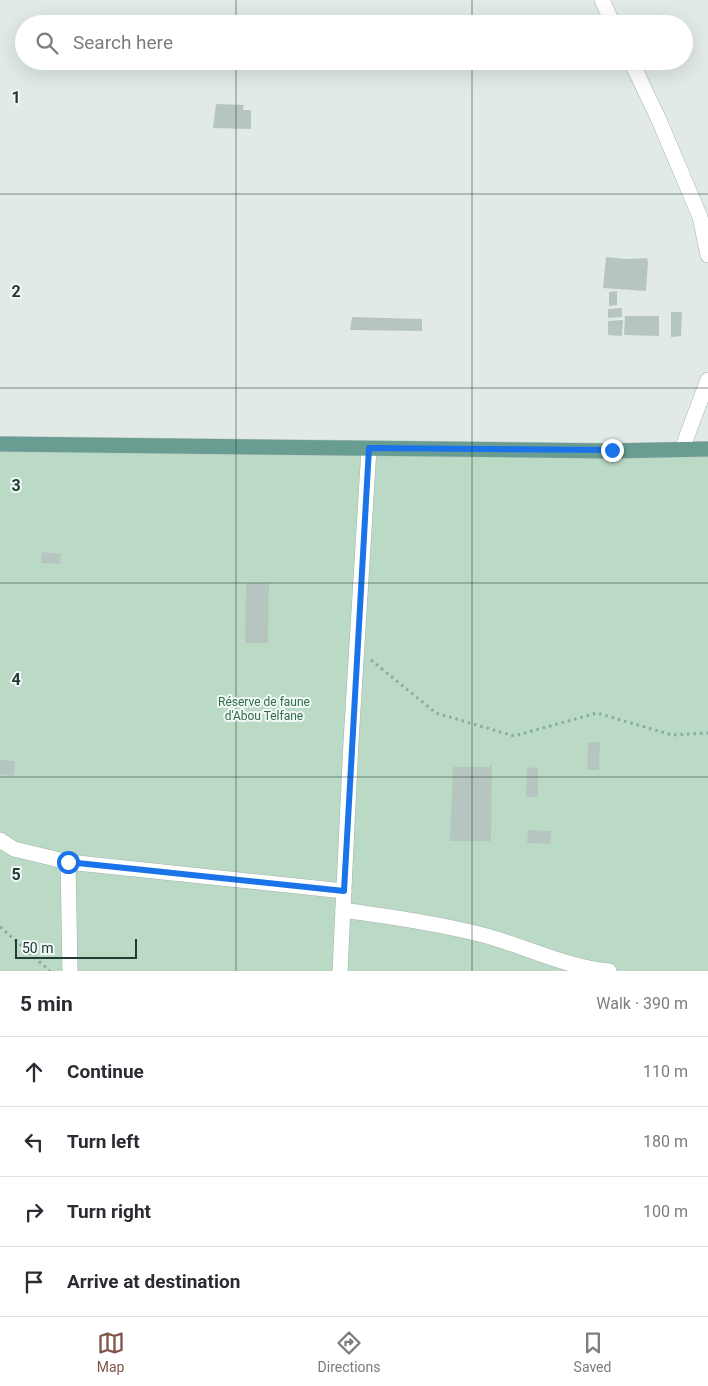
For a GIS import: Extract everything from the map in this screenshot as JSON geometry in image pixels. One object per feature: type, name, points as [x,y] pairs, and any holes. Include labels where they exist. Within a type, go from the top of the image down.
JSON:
[{"type":"main road","points":[[0,444],[602,450],[708,449]]},
{"type":"street","points":[[602,0],[609,15]]},
{"type":"street","points":[[635,70],[700,217],[708,255]]},
{"type":"street","points":[[682,450],[708,380]]},
{"type":"street","points":[[340,971],[369,448]]},
{"type":"street","points":[[0,840],[14,849],[68,862],[344,891]]},
{"type":"street","points":[[68,862],[70,971]]},
{"type":"street","points":[[343,910],[436,924],[521,946],[565,962],[609,971]]},
{"type":"path","points":[[357,648],[436,713],[514,736],[597,713],[672,735],[708,733]]},
{"type":"path","points":[[0,927],[50,971]]},
{"type":"green space","name":"Réserve de faune d'Abou Telfane","points":[[0,444],[708,449],[708,971],[0,971]]},
{"type":"building","points":[[216,104],[244,105],[243,110],[251,110],[251,129],[213,128]]},
{"type":"building","points":[[606,257],[626,259],[647,258],[646,291],[603,288]]},
{"type":"building","points":[[617,291],[617,305],[609,306],[609,292]]},
{"type":"building","points":[[622,308],[622,317],[608,318],[608,309]]},
{"type":"building","points":[[671,312],[682,312],[681,336],[671,337]]},
{"type":"building","points":[[625,316],[659,316],[659,336],[624,335]]},
{"type":"building","points":[[352,317],[422,319],[422,331],[350,330]]},
{"type":"building","points":[[623,320],[622,336],[608,335],[608,321]]},
{"type":"building","points":[[42,552],[61,554],[60,564],[41,563]]},
{"type":"building","points":[[246,583],[269,583],[268,643],[245,643]]},
{"type":"building","points":[[600,742],[599,770],[587,770],[588,743]]},
{"type":"building","points":[[0,760],[15,761],[14,776],[0,774]]},
{"type":"building","points":[[492,763],[491,841],[450,841],[453,767],[489,767]]},
{"type":"building","points":[[538,767],[538,797],[526,797],[527,768]]},
{"type":"building","points":[[528,830],[551,831],[550,844],[527,843]]},
{"type":"route","points":[[68,862],[344,891],[369,448],[612,450]]}]
